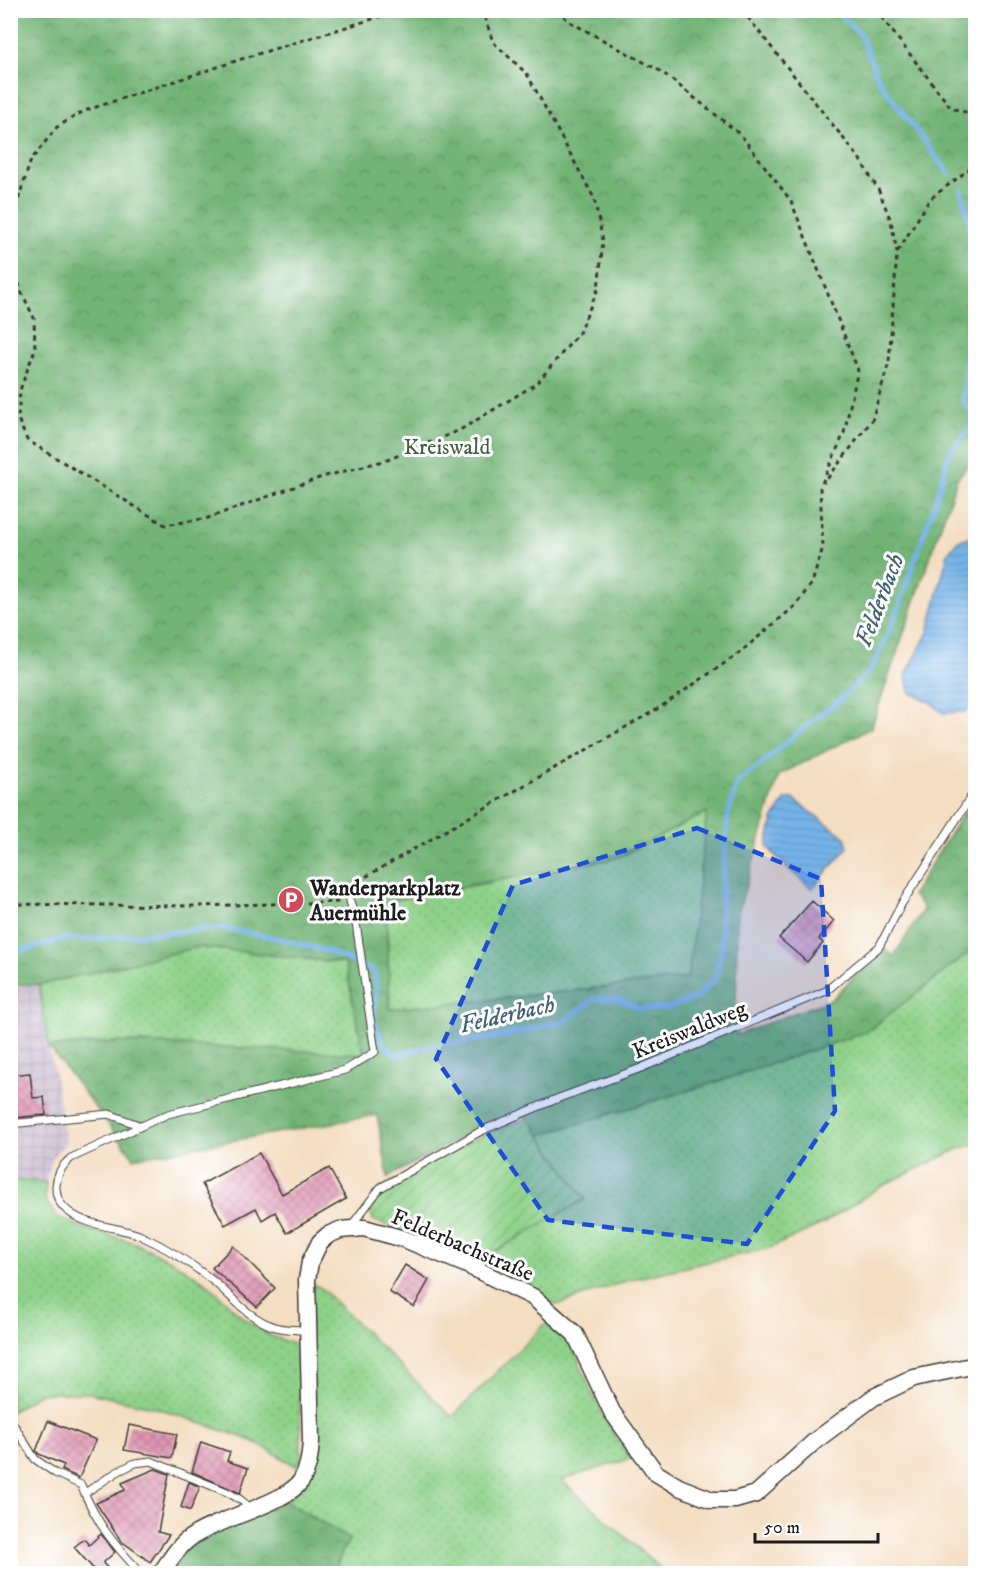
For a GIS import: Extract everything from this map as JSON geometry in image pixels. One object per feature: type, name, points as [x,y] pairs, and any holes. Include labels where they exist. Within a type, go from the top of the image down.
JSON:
[{"type":"street","name":"Felderbachstraße","points":[[160,1574],[189,1538],[292,1490],[301,1481],[309,1461],[311,1398],[307,1280],[310,1262],[320,1242],[328,1235],[340,1230],[364,1228],[404,1239],[465,1264],[533,1297],[575,1334],[612,1412],[656,1473],[679,1487],[712,1500],[735,1500],[756,1494],[815,1441],[874,1397],[914,1378],[975,1365]]},
{"type":"lane","name":"Kreiswaldweg","points":[[354,1228],[355,1221],[380,1188],[481,1131],[559,1098],[642,1068],[826,991],[879,947],[902,903],[975,789]]},
{"type":"lane","points":[[307,1331],[274,1327],[247,1312],[212,1280],[138,1235],[94,1224],[69,1212],[57,1195],[56,1178],[61,1166],[77,1155],[168,1114],[345,1070],[375,1052],[350,901]]},
{"type":"lane","points":[[10,1124],[109,1114],[141,1126]]},
{"type":"lane","points":[[10,1419],[35,1460],[81,1485],[93,1513],[107,1534],[142,1574]]},
{"type":"lane","points":[[85,1493],[135,1463],[151,1461],[227,1492],[241,1500],[250,1509]]},
{"type":"path","points":[[10,225],[32,159],[57,127],[84,111],[251,56],[402,10]]},
{"type":"path","points":[[10,256],[22,293],[34,318],[35,349],[20,390],[18,419],[27,440],[165,525],[208,518],[322,477],[387,460],[460,430],[536,384],[579,333],[598,289],[603,241],[594,198],[527,75],[494,42],[484,10]]},
{"type":"path","points":[[10,904],[196,906],[350,901],[360,880],[658,708],[738,654],[795,606],[812,583],[823,547],[820,488],[844,433],[858,370],[791,201],[741,135],[662,72],[570,22],[558,10]]},
{"type":"path","points":[[742,10],[859,158],[879,191],[895,235],[897,252],[889,362],[872,420],[820,488]]},
{"type":"path","points":[[876,10],[951,108],[975,115]]},
{"type":"path","points":[[897,252],[930,199],[975,164]]},
{"type":"highlighted area","points":[[697,828],[821,879],[835,1111],[747,1244],[548,1220],[436,1059],[513,885]]},
{"type":"shaded area","points":[[10,984],[39,985],[66,1142],[53,1157],[46,1182],[11,1180]]},
{"type":"green space","name":"Kreiswald","points":[[11,11],[975,11],[975,457],[957,479],[871,728],[779,775],[737,916],[736,1035],[832,999],[882,947],[894,956],[924,908],[912,895],[975,794],[975,948],[866,1032],[720,1081],[540,1135],[523,1112],[479,1128],[388,1177],[377,1115],[134,1158],[49,1047],[119,1042],[364,1054],[345,963],[198,947],[39,985],[11,984]],"holes":[[[707,812],[688,978],[390,1009],[386,901],[617,858]]]},
{"type":"green space","points":[[707,812],[688,978],[390,1010],[386,902],[617,858]]},
{"type":"green space","points":[[198,947],[346,963],[364,1054],[119,1042],[49,1047],[39,985]]},
{"type":"green space","points":[[975,948],[975,1144],[956,1150],[880,1187],[824,1223],[770,1248],[632,1279],[557,1305],[478,1261],[585,1199],[540,1135],[720,1081],[866,1032]]},
{"type":"green space","points":[[528,1118],[585,1199],[478,1261],[373,1220],[371,1212],[380,1188],[482,1135]]},
{"type":"green space","points":[[10,1180],[46,1182],[45,1200],[56,1216],[84,1228],[133,1242],[174,1262],[208,1284],[244,1319],[271,1336],[299,1346],[301,1456],[298,1467],[253,1441],[157,1408],[89,1393],[40,1393],[11,1412]]},
{"type":"green space","points":[[310,1284],[320,1287],[452,1417],[548,1321],[573,1347],[590,1389],[613,1433],[632,1458],[561,1480],[666,1573],[332,1573],[349,1539],[286,1501],[308,1480]]},
{"type":"green space","points":[[286,1501],[349,1539],[332,1573],[167,1574],[191,1543]]},
{"type":"water","points":[[969,537],[976,540],[975,703],[965,712],[943,713],[930,702],[909,692],[906,675],[928,632],[948,553],[957,541]]},
{"type":"water","points":[[786,799],[793,799],[845,837],[848,847],[812,889],[783,864],[767,846],[773,819]]},
{"type":"building","points":[[812,901],[834,921],[819,939],[823,943],[807,962],[779,938]]},
{"type":"building","points":[[30,1073],[33,1098],[44,1097],[46,1115],[10,1118],[10,1075]]},
{"type":"building","points":[[259,1153],[282,1194],[329,1168],[346,1199],[287,1233],[275,1212],[262,1220],[256,1208],[225,1225],[202,1184]]},
{"type":"building","points":[[233,1246],[275,1288],[257,1307],[212,1268]]},
{"type":"building","points":[[405,1265],[429,1280],[414,1307],[389,1292]]},
{"type":"building","points":[[48,1421],[96,1440],[79,1478],[62,1470],[64,1465],[36,1451]]},
{"type":"building","points":[[129,1425],[177,1434],[172,1458],[124,1450]]},
{"type":"building","points":[[201,1442],[230,1452],[227,1461],[248,1468],[240,1493],[192,1472]]},
{"type":"building","points":[[155,1469],[169,1474],[158,1532],[169,1535],[150,1562],[123,1544],[96,1503],[125,1490],[122,1483]]},
{"type":"building","points":[[189,1482],[200,1487],[190,1511],[181,1507]]},
{"type":"building","points":[[101,1534],[115,1552],[103,1563],[111,1572],[109,1574],[98,1574],[74,1547],[84,1539],[89,1545]]},
{"type":"waterway","points":[[836,10],[860,34],[880,82],[949,174]]},
{"type":"waterway","points":[[961,190],[972,231],[975,269],[963,400],[975,420]]},
{"type":"waterway","name":"Felderbach","points":[[10,954],[63,939],[90,939],[222,928],[277,938],[330,952],[374,971],[377,987],[373,1017],[383,1043],[395,1055],[434,1045],[499,1037],[566,1020],[594,999],[618,999],[641,1009],[668,1008],[697,997],[715,978],[722,945],[721,903],[728,816],[737,782],[842,698],[872,668],[894,621],[949,454],[976,420]]},
{"type":"place","name":"Wanderparkplatz Auermühle","points":[[291,900]]}]
